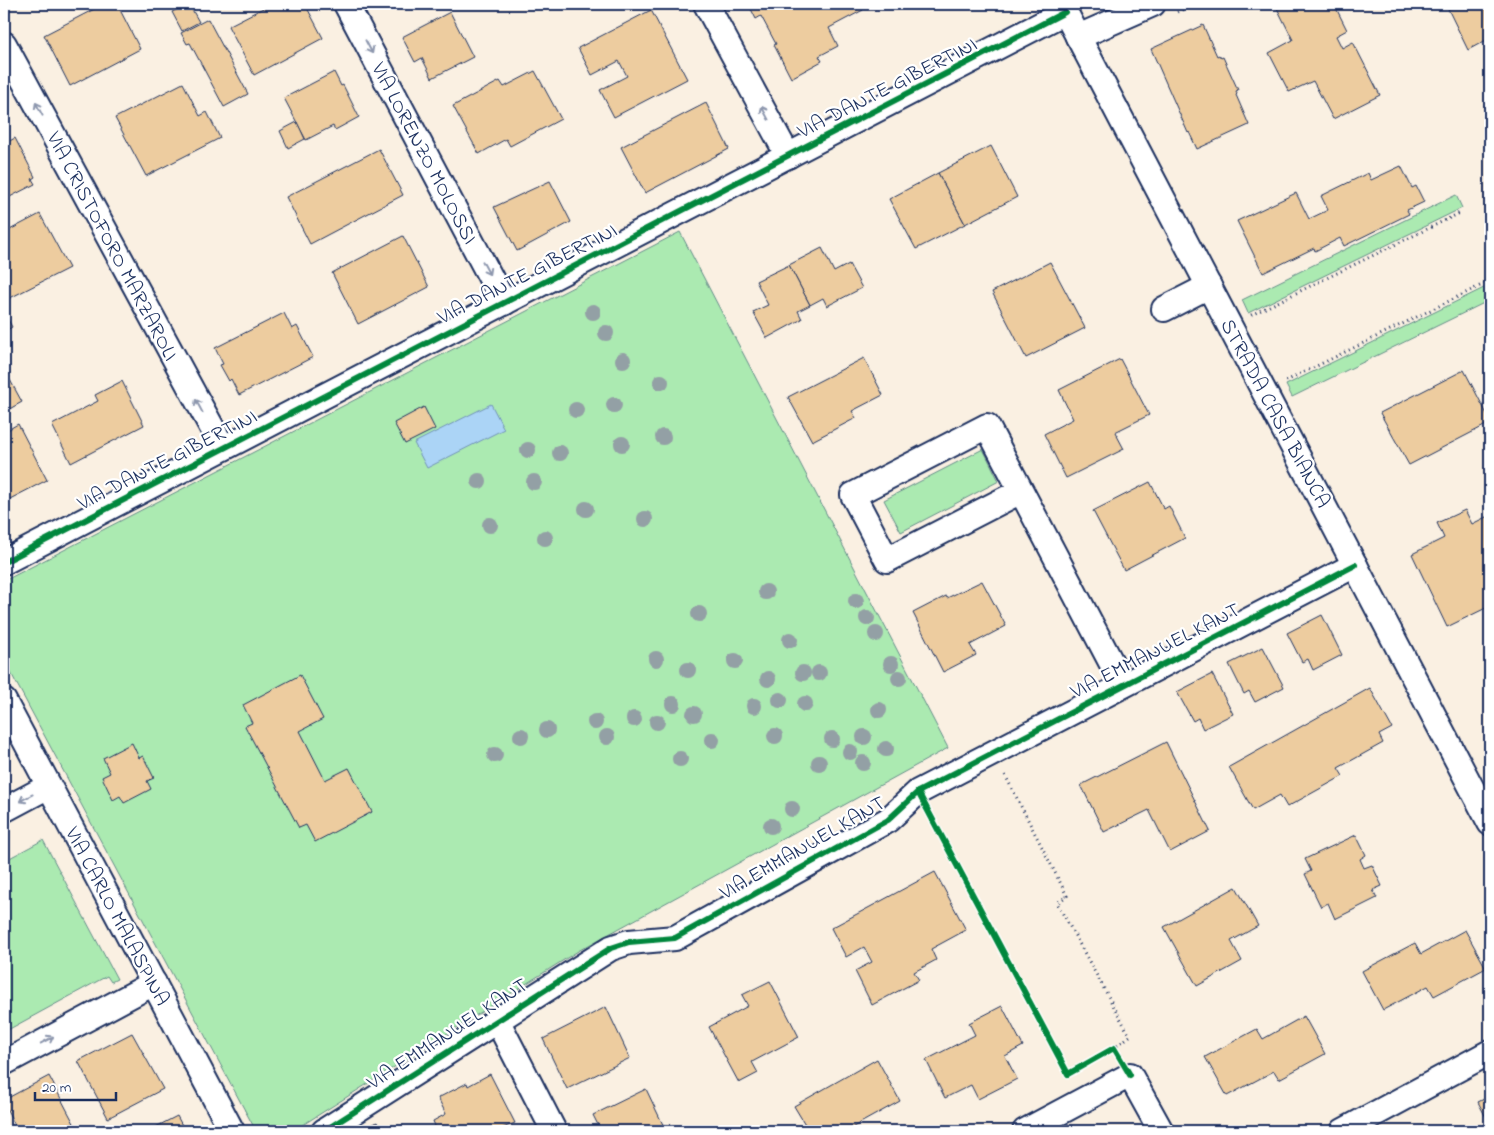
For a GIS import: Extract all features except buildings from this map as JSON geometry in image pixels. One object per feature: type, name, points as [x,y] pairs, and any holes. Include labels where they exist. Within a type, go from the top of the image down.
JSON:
[{"type":"street","name":"VIA LORENZO MOLOSSI","points":[[346,4],[504,302]]},
{"type":"street","points":[[706,4],[788,156]]},
{"type":"street","points":[[1078,37],[1153,4]]},
{"type":"street","name":"VIA DANTE GIBERTINI","points":[[4,562],[788,156],[1063,8]]},
{"type":"street","name":"STRADA CASA BIANCA","points":[[1063,8],[1490,823]]},
{"type":"street","name":"VIA CRISTOFORO MARZAROLI","points":[[4,44],[223,448]]},
{"type":"street","points":[[1164,309],[1209,286]]},
{"type":"street","name":"VIA EMMANUEL KANT","points":[[1022,492],[887,560],[853,495],[987,426],[1022,492],[1122,686]]},
{"type":"street","name":"VIA EMMANUEL KANT","points":[[324,1131],[611,948],[629,942],[675,938],[888,820],[918,792],[1355,565]]},
{"type":"street","name":"VIA CARLO MALASPINA","points":[[4,701],[232,1131]]},
{"type":"street","points":[[4,810],[49,786]]},
{"type":"street","points":[[4,1063],[154,983]]},
{"type":"street","points":[[497,1020],[554,1131]]},
{"type":"street","points":[[1343,1131],[1490,1052]]},
{"type":"street","points":[[1025,1131],[1130,1075],[1161,1131]]},
{"type":"path","points":[[1244,318],[1460,212]]},
{"type":"path","points":[[1279,385],[1490,281]]},
{"type":"path","points":[[993,753],[1067,896],[1057,903],[1130,1036],[1106,1052]]},
{"type":"path","points":[[1114,1048],[1130,1075]]},
{"type":"green space","points":[[1456,195],[1462,208],[1248,313],[1242,300]]},
{"type":"green space","points":[[680,232],[948,748],[578,951],[293,1131],[256,1131],[4,660],[4,581]]},
{"type":"green space","points":[[1490,285],[1490,300],[1292,397],[1286,385]]},
{"type":"green space","points":[[983,449],[999,481],[901,532],[884,500]]},
{"type":"green space","points":[[43,840],[117,979],[111,982],[107,976],[4,1032],[4,861]]},
{"type":"water","points":[[491,404],[504,429],[427,468],[414,443]]},
{"type":"cycle path","points":[[4,562],[1065,12]]},
{"type":"cycle path","points":[[324,1131],[611,948],[629,942],[675,938],[888,820],[918,792],[1355,565]]},
{"type":"cycle path","points":[[918,792],[1068,1074],[1114,1048],[1130,1075]]}]
